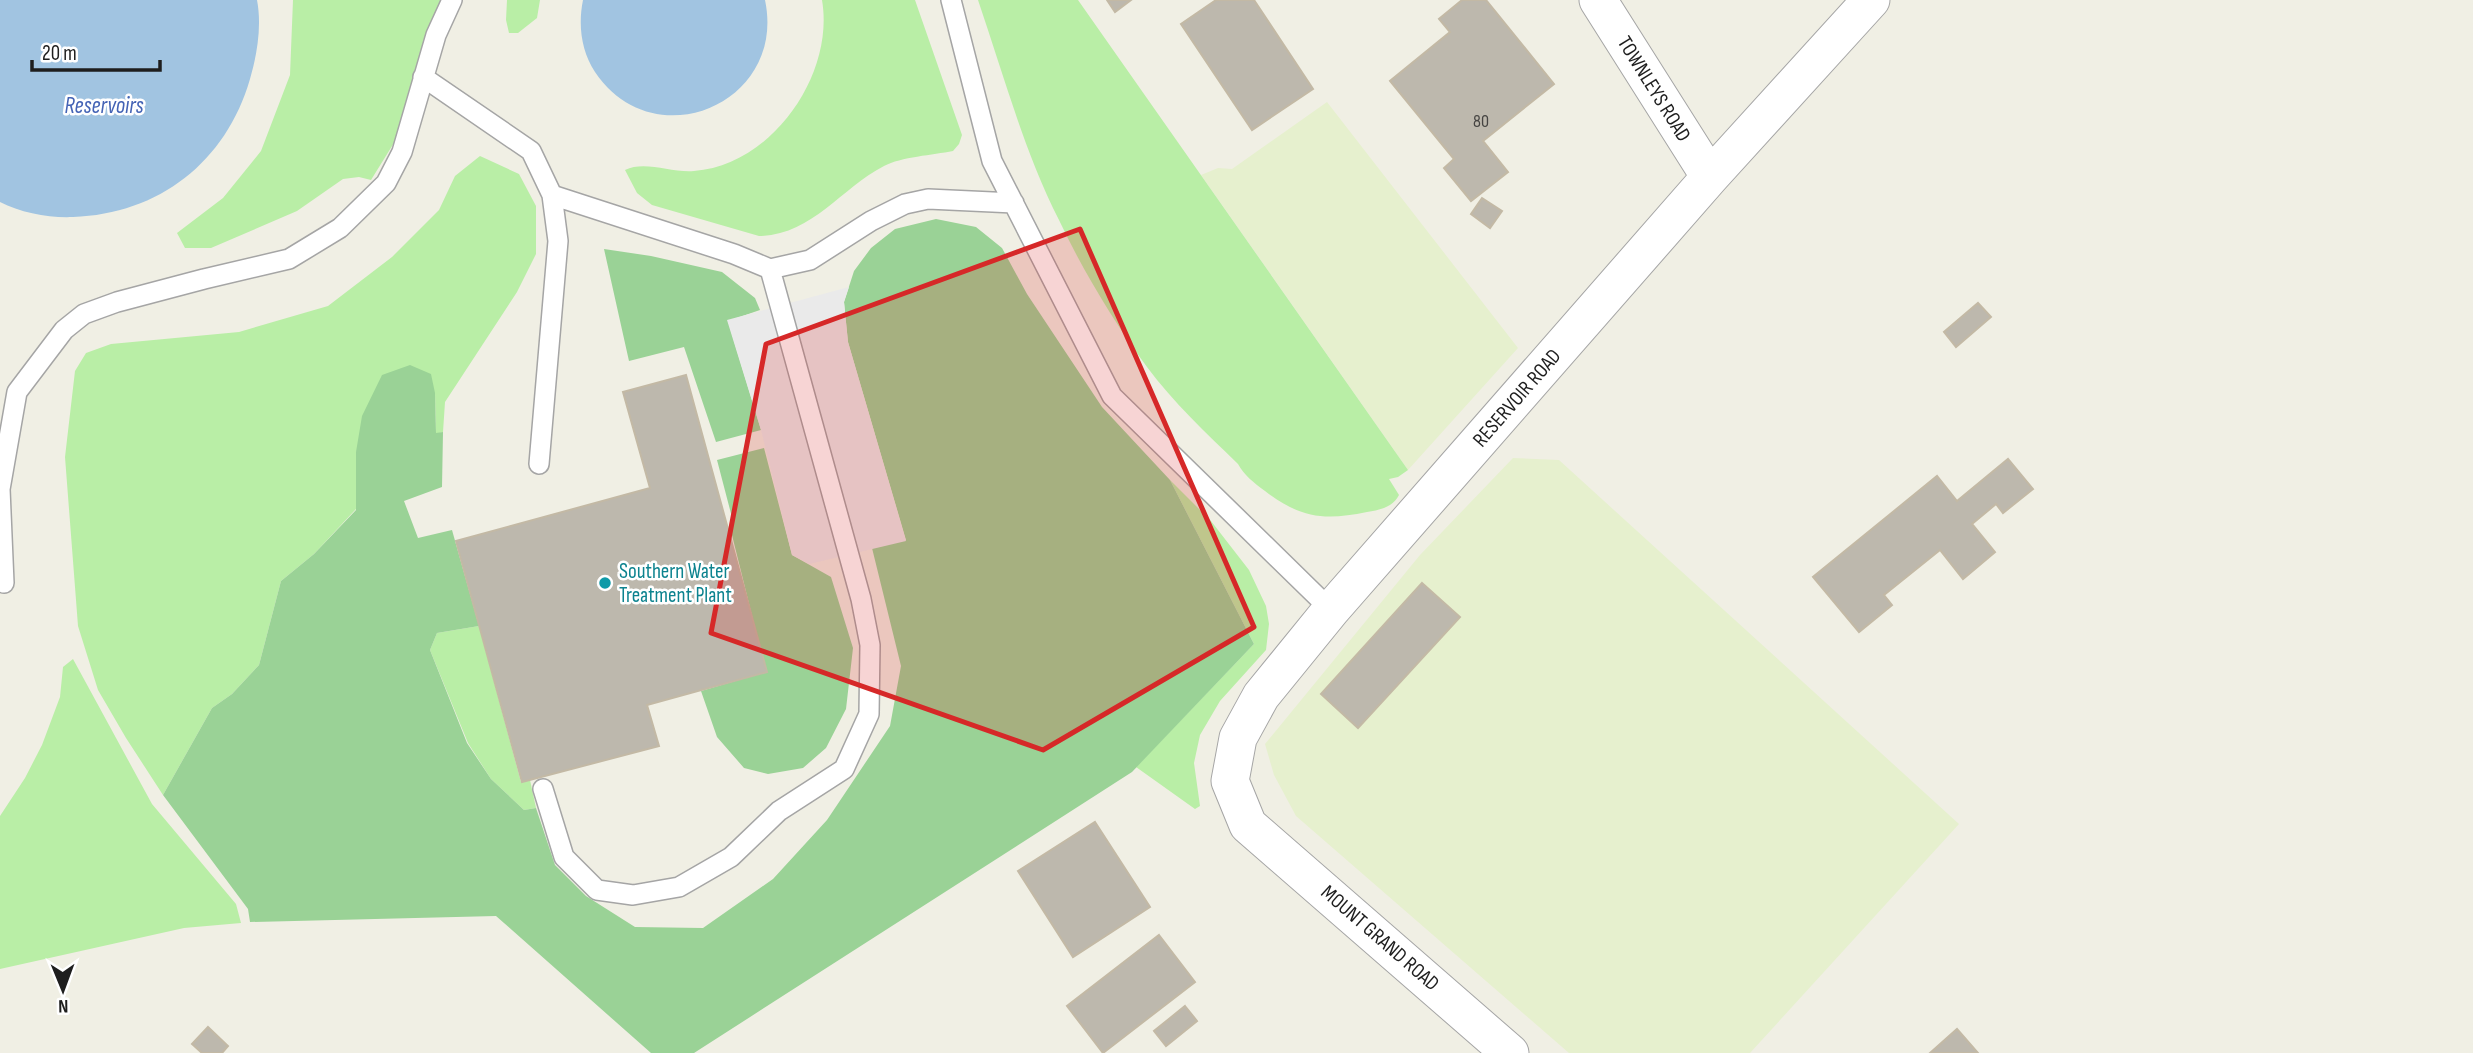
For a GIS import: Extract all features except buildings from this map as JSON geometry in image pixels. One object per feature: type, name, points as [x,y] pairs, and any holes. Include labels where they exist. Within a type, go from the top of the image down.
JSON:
[{"type":"street","name":"TOWNLEYS ROAD","points":[[1598,0],[1710,177]]},
{"type":"street","name":"RESERVOIR ROAD","points":[[1248,825],[1230,781],[1238,738],[1261,696],[1331,610],[1710,177],[1871,0]]},
{"type":"street","name":"MOUNT GRAND ROAD","points":[[1248,825],[1510,1053]]},
{"type":"lane","points":[[4,583],[0,489],[16,392],[64,330],[84,314],[117,302],[289,259],[340,228],[386,183],[402,152],[436,35],[452,0]]},
{"type":"lane","points":[[951,0],[992,161],[1112,396],[1331,610]]},
{"type":"lane","points":[[424,77],[531,152],[552,195],[558,241],[540,464]]},
{"type":"lane","points":[[552,195],[734,254],[770,270],[810,260],[871,221],[905,204],[928,199],[1014,203]]},
{"type":"lane","points":[[543,789],[564,857],[597,890],[633,895],[679,887],[731,857],[779,811],[844,769],[869,714],[870,645],[862,599],[770,270]]},
{"type":"highlighted area","points":[[1080,229],[1254,627],[1043,750],[711,633],[766,344]]},
{"type":"green space","points":[[293,0],[443,0],[397,138],[371,180],[359,177],[343,179],[297,211],[211,248],[185,248],[177,233],[223,198],[261,151],[290,75]]},
{"type":"green space","points":[[507,0],[540,0],[537,18],[518,33],[509,33],[506,20]]},
{"type":"green space","points":[[822,0],[915,0],[962,135],[953,151],[908,158],[884,166],[810,219],[778,234],[759,236],[652,205],[637,193],[625,170],[650,166],[694,171],[722,165],[748,153],[772,134],[792,112],[808,86],[818,58],[823,29]]},
{"type":"green space","points":[[978,0],[1078,0],[1408,470],[1389,479],[1399,495],[1393,502],[1377,510],[1338,516],[1313,515],[1290,507],[1250,479],[1157,380],[1100,296],[1046,194]]},
{"type":"green space","points":[[1327,102],[1518,348],[1408,470],[1201,175],[1218,168],[1232,169]]},
{"type":"green space","points":[[480,156],[519,174],[536,206],[536,254],[517,292],[445,402],[443,432],[436,434],[435,393],[356,452],[356,509],[314,554],[281,581],[259,665],[232,694],[212,708],[163,795],[98,690],[78,626],[65,457],[75,371],[86,353],[111,344],[239,332],[328,306],[392,257],[439,210],[455,176]]},
{"type":"green space","points":[[936,219],[976,227],[1002,248],[1027,294],[1102,407],[1170,480],[1254,644],[1132,772],[694,1053],[651,1053],[496,916],[250,922],[248,909],[163,795],[212,708],[232,694],[259,665],[281,581],[314,554],[356,510],[356,452],[362,416],[382,375],[410,365],[431,374],[435,393],[436,433],[443,432],[442,487],[404,501],[418,538],[452,530],[479,626],[437,633],[430,650],[467,743],[491,779],[524,810],[536,808],[555,865],[586,896],[635,927],[703,928],[773,879],[827,820],[890,726],[901,666],[872,548],[906,540],[848,342],[844,302],[854,271],[871,248],[895,229]]},
{"type":"green space","points":[[604,249],[651,256],[722,272],[755,298],[760,310],[728,321],[761,430],[716,442],[684,347],[629,361]]},
{"type":"green space","points":[[764,448],[792,555],[831,577],[853,648],[846,709],[826,748],[803,768],[768,774],[744,768],[717,737],[701,691],[766,672],[730,527],[734,525],[717,460]]},
{"type":"green space","points":[[1513,458],[1559,460],[1959,824],[1750,1053],[1569,1053],[1296,816],[1274,775],[1265,744],[1420,555]]},
{"type":"green space","points":[[1170,480],[1211,521],[1249,570],[1266,606],[1269,624],[1266,650],[1220,701],[1200,735],[1194,763],[1200,806],[1195,809],[1136,767],[1254,644]]},
{"type":"green space","points":[[479,626],[521,782],[530,780],[536,808],[524,810],[491,779],[468,743],[430,650],[437,633]]},
{"type":"green space","points":[[73,659],[152,804],[236,904],[241,923],[184,928],[0,969],[0,816],[25,778],[42,745],[60,697],[63,667]]},
{"type":"shaded area","points":[[849,287],[844,302],[848,342],[906,541],[809,564],[792,555],[761,430],[727,320]]},
{"type":"water","name":"Reservoirs","points":[[0,0],[257,0],[257,50],[239,109],[206,158],[185,178],[134,206],[104,214],[64,217],[45,216],[8,206],[0,202]]},
{"type":"water","points":[[583,0],[765,0],[766,36],[756,67],[736,91],[710,108],[681,115],[650,112],[620,98],[595,72],[582,37]]},
{"type":"place","name":"Southern Water Treatment Plant","points":[[605,583]]}]
